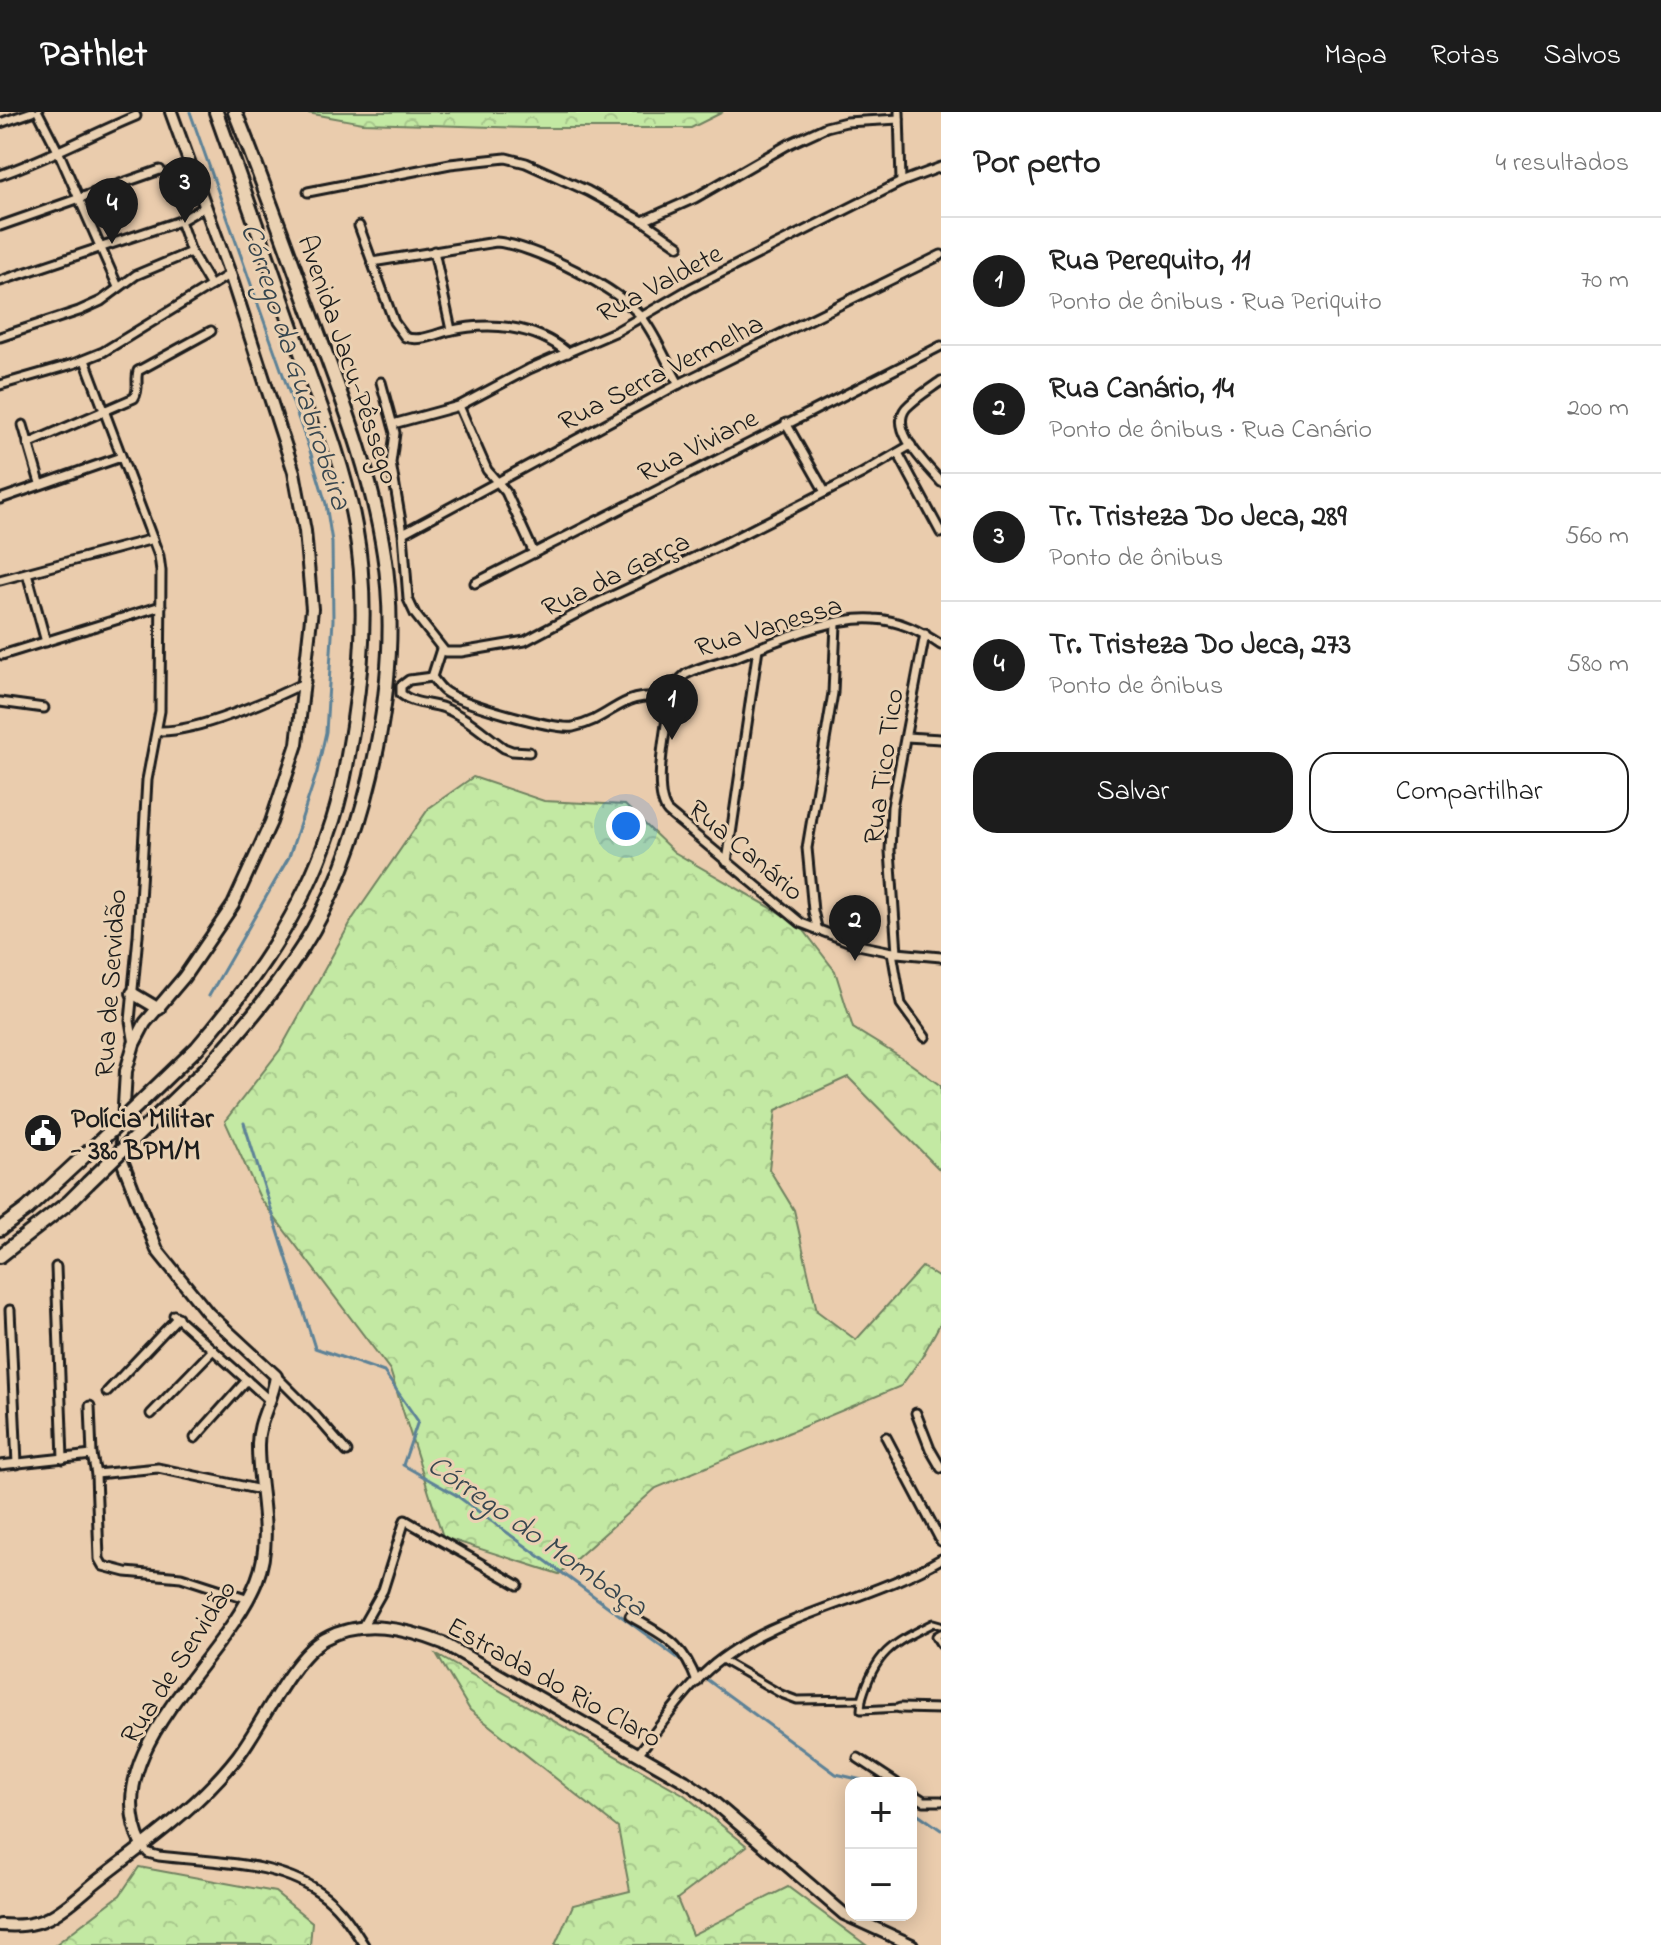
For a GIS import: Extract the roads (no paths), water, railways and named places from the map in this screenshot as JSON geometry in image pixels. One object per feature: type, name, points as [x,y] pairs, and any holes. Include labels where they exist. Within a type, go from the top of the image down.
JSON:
[{"type":"highway","name":"Avenida Jacu-Pêssego","points":[[0,1229],[27,1209],[95,1146],[197,1048],[229,1010],[266,960],[305,890],[329,832],[345,770],[361,672],[364,616],[355,526],[338,460],[216,112]]},
{"type":"highway","name":"Avenida Jacu-Pêssego","points":[[0,1256],[69,1202],[210,1065],[258,1012],[287,972],[338,879],[357,824],[381,720],[387,670],[388,608],[385,555],[368,478],[350,417],[235,112]]},
{"type":"main road","points":[[134,1044],[145,1023],[184,977],[233,905],[271,822],[297,744],[312,609],[305,531],[294,472],[230,274],[171,112]]},
{"type":"main road","points":[[132,993],[159,1009]]},
{"type":"main road","name":"Rua de Servidão","points":[[134,1044],[126,1071],[121,1158],[157,1250],[208,1313],[276,1376],[259,1433],[265,1544],[261,1569],[249,1599],[233,1626],[164,1717],[140,1762],[131,1804],[136,1834],[142,1846]]},
{"type":"main road","name":"Estrada do Rio Claro","points":[[0,1925],[26,1925],[51,1917],[191,1809],[240,1753],[284,1685],[311,1651],[335,1634],[362,1627],[419,1634],[443,1643],[638,1754],[704,1794],[844,1914],[912,1945]]},
{"type":"street","points":[[0,123],[35,112],[59,153],[118,287]]},
{"type":"street","points":[[0,175],[59,153],[67,146],[136,116]]},
{"type":"street","points":[[643,221],[695,198],[791,143],[826,127],[846,122],[899,116],[901,182]]},
{"type":"street","points":[[308,192],[450,164],[506,158],[550,173],[643,221],[679,246]]},
{"type":"street","name":"Rua Valdete","points":[[393,424],[459,406],[529,369],[642,317],[691,288],[901,182],[941,167]]},
{"type":"street","points":[[0,226],[160,170]]},
{"type":"street","points":[[0,281],[180,221],[206,206]]},
{"type":"street","points":[[180,221],[191,252],[211,286]]},
{"type":"street","points":[[359,226],[394,322],[408,339],[490,325],[520,329],[552,341],[568,353]]},
{"type":"street","points":[[372,262],[480,243],[512,243],[569,268],[612,293],[642,317],[679,384]]},
{"type":"street","points":[[434,251],[451,330]]},
{"type":"street","points":[[0,337],[79,311],[101,301],[150,268],[191,252]]},
{"type":"street","name":"Rua Serra Vermelha","points":[[403,533],[679,384],[941,255]]},
{"type":"street","points":[[0,385],[103,352],[230,274]]},
{"type":"street","points":[[28,444],[134,398],[138,392],[138,371],[211,331]]},
{"type":"street","name":"Rua Viviane","points":[[475,583],[941,346]]},
{"type":"street","name":"Rua de Servidão","points":[[85,360],[159,556],[161,606],[157,731],[149,760],[130,1021],[134,1044]]},
{"type":"street","points":[[941,381],[903,412],[901,430],[941,482]]},
{"type":"street","points":[[381,382],[395,433],[391,463],[403,533],[410,607],[441,649],[432,677]]},
{"type":"street","points":[[459,406],[487,470],[506,492],[534,553]]},
{"type":"street","points":[[786,423],[825,492]]},
{"type":"street","points":[[23,425],[40,483]]},
{"type":"street","name":"Rua da Garça","points":[[441,649],[461,652],[525,641],[825,492],[911,445]]},
{"type":"street","points":[[898,453],[941,533]]},
{"type":"street","points":[[0,499],[121,457]]},
{"type":"street","points":[[0,580],[153,539]]},
{"type":"street","points":[[27,573],[46,642]]},
{"type":"street","points":[[2,655],[161,606]]},
{"type":"street","points":[[388,608],[410,607]]},
{"type":"street","name":"Rua Vanessa","points":[[670,699],[674,685],[693,671],[795,634],[836,624],[872,619],[902,624],[941,645]]},
{"type":"street","points":[[818,931],[807,848],[833,693],[836,624]]},
{"type":"street","name":"Rua Tico Tico","points":[[925,634],[896,777],[890,831],[895,952],[901,1004],[925,1037]]},
{"type":"street","points":[[727,862],[758,648]]},
{"type":"street","points":[[432,677],[444,691],[456,697],[562,728],[580,725],[633,697],[670,699]]},
{"type":"street","points":[[432,677],[409,680],[401,686],[401,694],[408,700],[456,714],[508,749],[529,752]]},
{"type":"street","points":[[157,731],[180,730],[242,710],[306,682]]},
{"type":"street","name":"Rua Canário","points":[[670,699],[660,785],[664,808],[794,917],[818,931],[858,945],[941,957]]},
{"type":"street","points":[[0,702],[44,708]]},
{"type":"street","points":[[906,737],[941,739]]},
{"type":"street","points":[[56,1267],[63,1459]]},
{"type":"street","points":[[10,1310],[17,1464]]},
{"type":"street","points":[[107,1392],[176,1316],[269,1400]]},
{"type":"street","points":[[151,1414],[213,1350]]},
{"type":"street","points":[[276,1376],[347,1452]]},
{"type":"street","points":[[195,1438],[247,1380]]},
{"type":"street","points":[[90,1406],[99,1559],[103,1566],[126,1572],[181,1577],[249,1599]]},
{"type":"street","points":[[916,1413],[941,1468]]},
{"type":"street","points":[[886,1437],[941,1541]]},
{"type":"street","points":[[0,1465],[92,1455]]},
{"type":"street","points":[[96,1474],[158,1468],[261,1490]]},
{"type":"street","points":[[362,1627],[383,1590],[405,1520],[518,1585]]},
{"type":"street","points":[[638,1754],[697,1682],[740,1647],[774,1630],[902,1579],[941,1559]]},
{"type":"street","points":[[630,1616],[677,1646],[686,1655],[697,1682]]},
{"type":"street","points":[[941,1625],[934,1623],[893,1644],[869,1674],[861,1710],[941,1709]]},
{"type":"street","points":[[941,1633],[936,1636],[941,1644]]},
{"type":"street","points":[[722,1660],[797,1700],[862,1699]]},
{"type":"street","points":[[858,1758],[887,1777]]},
{"type":"street","points":[[917,1797],[924,1801],[941,1801]]},
{"type":"street","points":[[142,1846],[148,1853],[159,1856],[275,1870],[298,1879],[326,1897],[364,1945]]},
{"type":"waterway","name":"Córrego da Guabirobeira","points":[[190,112],[310,451],[326,504],[332,542],[333,620],[326,732],[317,772],[289,857],[209,996]]},
{"type":"waterway","name":"Córrego do Mombaça","points":[[244,1123],[315,1348],[384,1372],[418,1421],[403,1465],[456,1495],[685,1663]]},
{"type":"waterway","name":"Córrego do Mombaça","points":[[694,1670],[836,1774],[849,1777]]},
{"type":"waterway","name":"Córrego do Mombaça","points":[[917,1813],[941,1830]]},
{"type":"place","name":"Tr. Tristeza Do Jeca, 289","points":[[185,223]]},
{"type":"place","name":"Tr. Tristeza Do Jeca, 273","points":[[112,244]]},
{"type":"place","name":"Rua Perequito, 11","points":[[672,740]]},
{"type":"place","name":"Rua Canário, 14","points":[[855,961]]},
{"type":"place","name":"Polícia Militar - 38º BPM/M","points":[[43,1133]]}]
